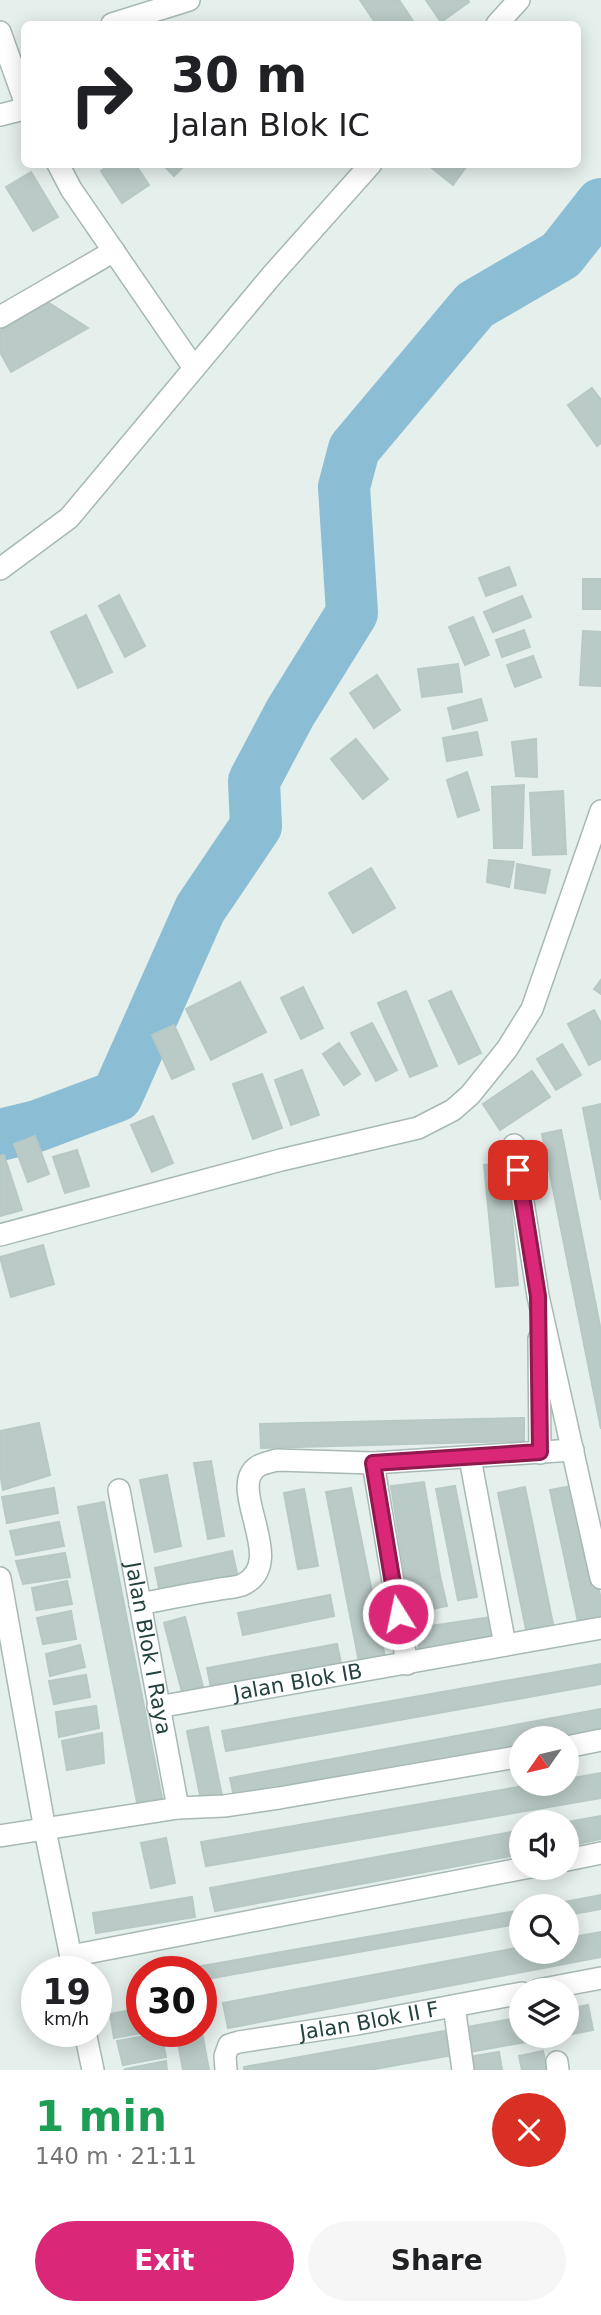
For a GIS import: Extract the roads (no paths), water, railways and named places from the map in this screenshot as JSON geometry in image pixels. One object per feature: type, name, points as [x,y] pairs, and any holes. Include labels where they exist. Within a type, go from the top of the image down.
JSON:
[{"type":"street","points":[[122,21],[189,0]]},
{"type":"street","points":[[500,21],[519,0]]},
{"type":"street","points":[[0,32],[17,55],[21,80]]},
{"type":"street","points":[[0,115],[21,110]]},
{"type":"street","points":[[60,168],[71,189],[194,368]]},
{"type":"street","points":[[0,569],[69,518],[273,274],[367,168]]},
{"type":"street","points":[[0,317],[114,251]]},
{"type":"street","points":[[0,1235],[268,1163],[418,1128],[453,1110],[470,1095],[507,1049],[533,1009],[601,811]]},
{"type":"street","points":[[513,1145],[538,1296],[601,1578]]},
{"type":"street","points":[[538,1296],[540,1452]]},
{"type":"street","points":[[141,1604],[241,1585],[259,1569],[262,1557],[249,1492],[249,1476],[256,1467],[277,1460],[373,1463],[573,1450]]},
{"type":"street","points":[[470,1458],[505,1645]]},
{"type":"street","points":[[373,1463],[407,1664]]},
{"type":"street","name":"Jalan Blok I Raya","points":[[119,1490],[178,1808]]},
{"type":"street","points":[[0,1578],[70,1956]]},
{"type":"street","name":"Jalan Blok IB","points":[[158,1707],[601,1628]]},
{"type":"street","points":[[579,1745],[601,1740]]},
{"type":"street","points":[[0,1836],[178,1808],[279,1798],[509,1758]]},
{"type":"street","points":[[579,1858],[601,1853]]},
{"type":"street","points":[[110,1956],[509,1871]]},
{"type":"street","points":[[579,1982],[601,1978]]},
{"type":"street","name":"Jalan Blok II F","points":[[226,2063],[229,2045],[239,2042],[357,2024],[509,1995]]},
{"type":"street","points":[[454,2006],[463,2070]]},
{"type":"street","points":[[88,2047],[93,2070]]},
{"type":"waterway","points":[[0,1135],[37,1126],[117,1096],[200,909],[256,826],[254,781],[290,713],[352,613],[344,487],[354,449],[475,305],[561,255],[601,204]]}]
